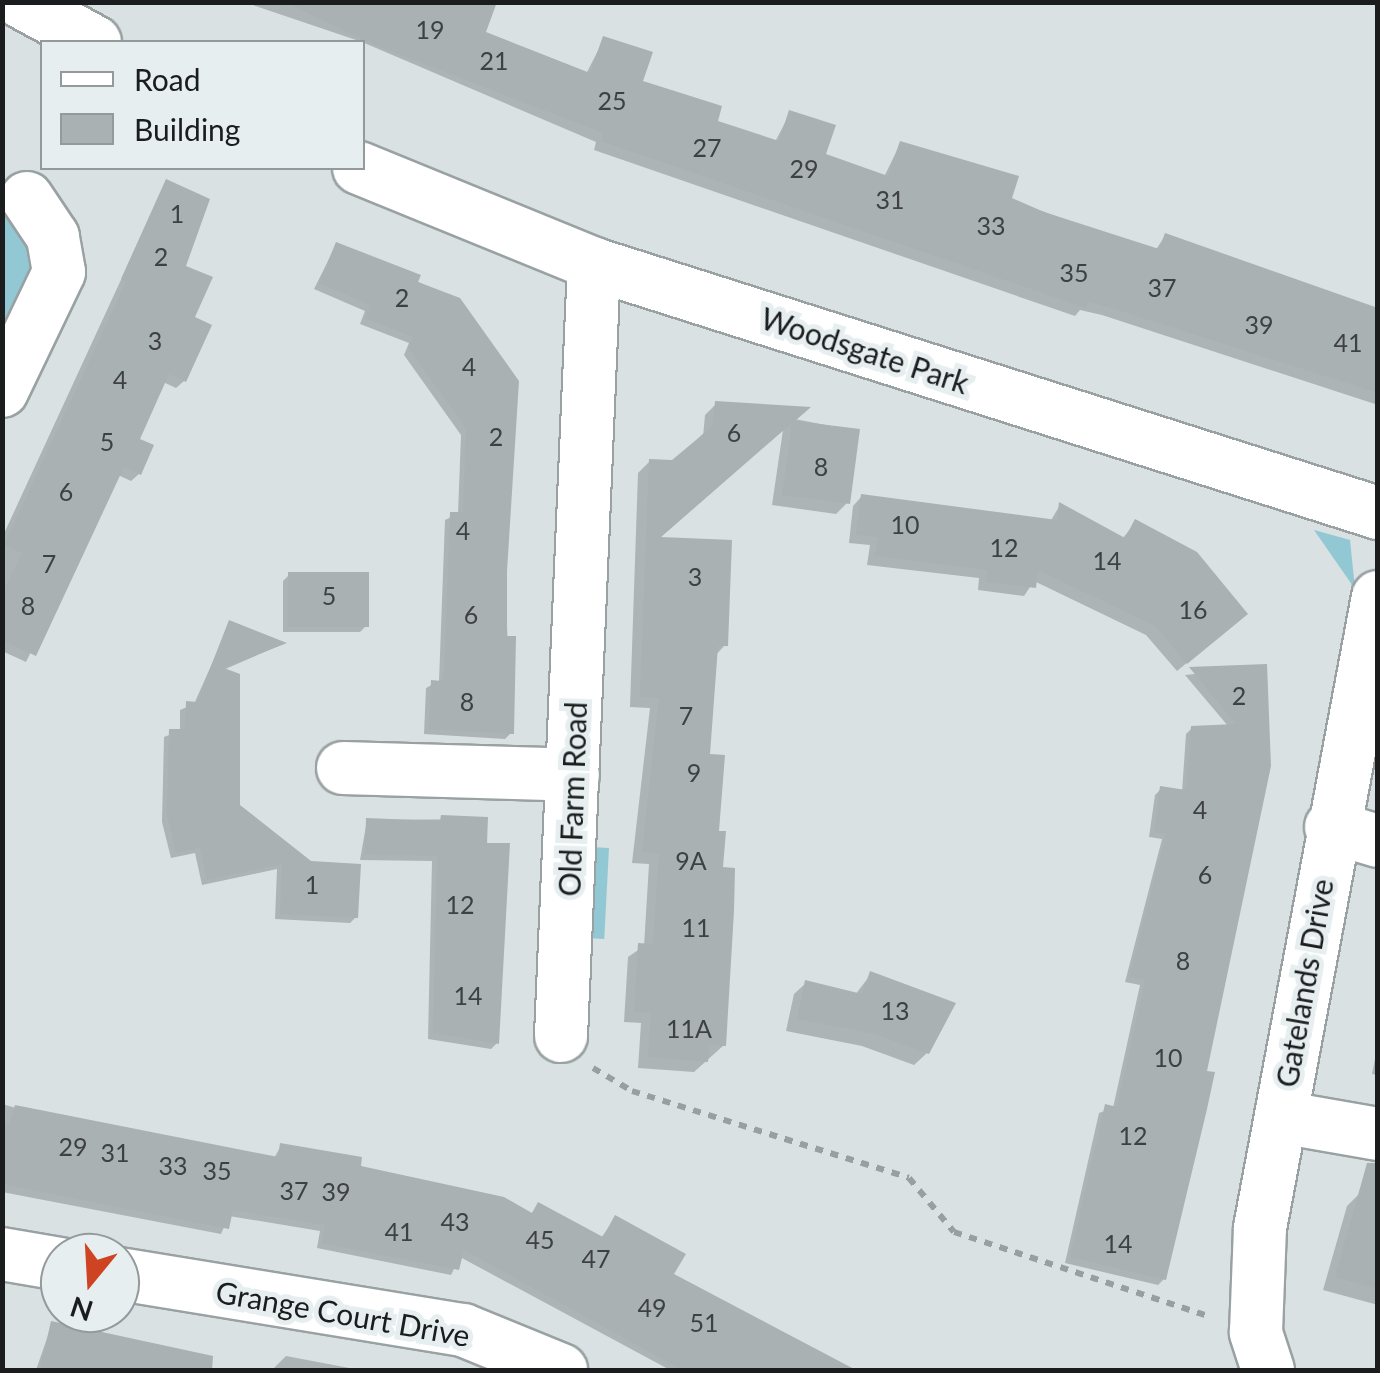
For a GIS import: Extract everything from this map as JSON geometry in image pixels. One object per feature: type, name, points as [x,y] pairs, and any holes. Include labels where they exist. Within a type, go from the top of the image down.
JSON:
[{"type":"street","points":[[21,2],[90,40]]},
{"type":"street","name":"Woodsgate Park","points":[[365,170],[594,264],[1378,513]]},
{"type":"street","points":[[2,392],[60,272],[53,237],[24,188]]},
{"type":"street","name":"Old Farm Road","points":[[561,1036],[594,264]]},
{"type":"street","name":"Gatelands Drive","points":[[1262,1351],[1260,1228],[1281,1116],[1354,834],[1378,597]]},
{"type":"street","points":[[344,767],[573,775]]},
{"type":"street","points":[[1281,1116],[1378,1134]]},
{"type":"street","points":[[2,1254],[40,1261]]},
{"type":"street","name":"Grange Court Drive","points":[[140,1277],[463,1330],[561,1370]]},
{"type":"path","points":[[561,1036],[572,1056],[632,1091],[830,1150],[909,1178],[954,1232],[1262,1351]]},
{"type":"shaded area","points":[[3,217],[18,219],[44,268],[3,355]]},
{"type":"shaded area","points":[[1314,530],[1350,540],[1355,589]]},
{"type":"shaded area","points":[[590,847],[609,848],[604,939],[585,938]]},
{"type":"building","points":[[285,2],[497,2],[486,32],[590,73],[603,36],[653,52],[643,81],[722,106],[718,121],[779,141],[789,110],[836,125],[826,154],[888,176],[900,141],[1019,176],[1012,198],[1044,212],[1159,249],[1165,233],[1378,308],[1378,393],[1111,308],[1088,302],[1086,308],[601,141],[603,133],[364,40]]},
{"type":"building","points":[[166,179],[210,199],[186,266],[213,277],[195,317],[212,325],[186,382],[169,374],[140,439],[154,445],[141,475],[124,467],[36,656],[2,640],[2,594],[22,553],[4,545],[126,282],[121,279]]},
{"type":"building","points":[[336,242],[421,275],[418,282],[460,298],[519,381],[507,571],[507,636],[516,636],[514,734],[429,729],[431,680],[442,681],[444,673],[450,512],[463,512],[466,428],[408,348],[413,337],[365,318],[370,305],[319,283]]},
{"type":"building","points":[[715,401],[811,407],[795,421],[860,429],[850,504],[782,495],[792,423],[661,537],[732,540],[728,646],[718,646],[710,754],[725,755],[719,831],[726,831],[723,867],[735,868],[734,911],[726,1046],[709,1045],[708,1062],[648,1057],[651,1013],[634,1012],[638,943],[653,944],[659,854],[642,852],[659,698],[640,697],[649,459],[672,460],[696,440],[713,425]]},
{"type":"building","points":[[861,494],[1057,520],[1059,502],[1125,538],[1135,519],[1197,552],[1248,614],[1187,664],[1155,626],[1038,570],[1036,588],[986,582],[987,570],[875,556],[878,537],[856,535]]},
{"type":"building","points":[[288,572],[369,572],[369,627],[288,627]]},
{"type":"building","points":[[229,620],[287,643],[224,668],[240,674],[240,805],[311,861],[361,864],[358,918],[280,914],[282,864],[207,880],[200,848],[176,853],[167,814],[169,729],[185,729],[186,701],[197,702]]},
{"type":"building","points":[[1267,664],[1271,766],[1207,1071],[1215,1072],[1166,1280],[1070,1257],[1105,1104],[1117,1107],[1145,980],[1129,977],[1166,834],[1154,832],[1160,786],[1186,790],[1191,726],[1236,724],[1189,667]]},
{"type":"building","points":[[441,815],[488,817],[487,843],[510,843],[499,1044],[433,1033],[437,856],[365,854],[366,818],[440,821]]},
{"type":"building","points":[[870,971],[956,1003],[929,1054],[875,1034],[797,1019],[805,980],[862,994]]},
{"type":"building","points":[[15,1105],[278,1157],[280,1143],[362,1157],[361,1166],[504,1197],[532,1213],[538,1202],[603,1237],[615,1215],[686,1254],[674,1274],[856,1370],[682,1370],[464,1250],[459,1270],[322,1243],[325,1225],[233,1210],[229,1229],[2,1184],[2,1123],[9,1125]]},
{"type":"building","points":[[1367,1163],[1378,1163],[1378,1289],[1335,1277]]},
{"type":"building","points":[[48,1333],[107,1333],[213,1356],[212,1370],[40,1370]]}]
